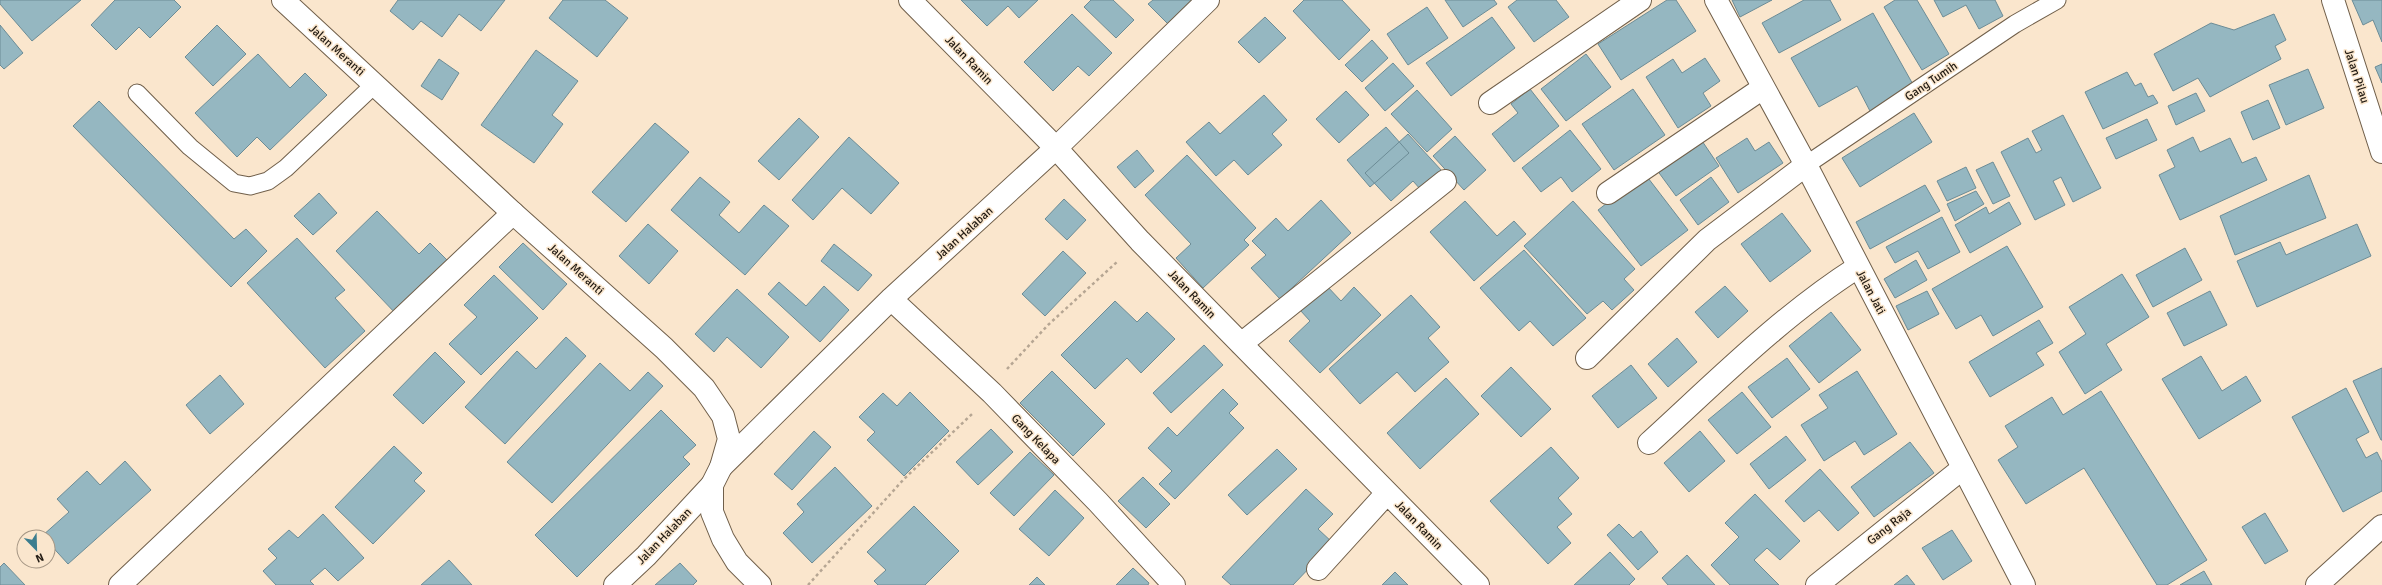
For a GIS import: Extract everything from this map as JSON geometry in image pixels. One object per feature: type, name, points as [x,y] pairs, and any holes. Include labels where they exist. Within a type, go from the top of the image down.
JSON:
[{"type":"street","name":"Jalan Meranti","points":[[283,0],[513,213],[664,348],[704,388],[723,416],[729,439],[717,476],[712,512],[723,539],[737,562],[760,585]]},
{"type":"street","name":"Jalan Ramin","points":[[910,0],[1056,148],[1140,240],[1478,585]]},
{"type":"street","name":"Jalan Halaban","points":[[615,585],[646,556],[717,476],[891,299],[1056,148],[1208,0]]},
{"type":"street","points":[[1490,103],[1640,0]]},
{"type":"street","name":"Jalan Jati","points":[[1716,0],[1806,165],[2024,585]]},
{"type":"street","name":"Jalan Pilau","points":[[2333,0],[2382,152]]},
{"type":"street","points":[[1608,193],[1763,88]]},
{"type":"street","points":[[1587,358],[1707,240],[1806,165]]},
{"type":"street","points":[[1241,344],[1446,181]]},
{"type":"street","points":[[120,585],[513,213]]},
{"type":"street","points":[[1649,443],[1787,318],[1827,287],[1858,267]]},
{"type":"street","name":"Gang Kelapa","points":[[891,299],[992,393],[1098,502],[1174,585]]},
{"type":"street","name":"Gang Raja","points":[[1817,585],[1963,468]]},
{"type":"street","points":[[1318,569],[1387,493]]},
{"type":"street","points":[[2317,585],[2382,526]]},
{"type":"lane","name":"Gang Tumih","points":[[1806,165],[2015,24],[2056,0]]},
{"type":"lane","points":[[137,93],[190,147],[234,183],[250,186],[268,181],[286,168],[375,84]]},
{"type":"path","points":[[808,585],[904,479],[992,393],[1008,368],[1048,325],[1140,240]]},
{"type":"building","points":[[0,0],[81,0],[32,41],[0,4]]},
{"type":"building","points":[[115,0],[174,0],[181,7],[150,38],[139,27],[116,50],[91,25]]},
{"type":"building","points":[[398,0],[505,0],[481,31],[459,14],[442,37],[421,21],[413,30],[390,11]]},
{"type":"building","points":[[563,0],[605,0],[628,18],[597,57],[549,18]]},
{"type":"building","points":[[961,0],[1038,0],[1019,18],[1008,6],[987,26]]},
{"type":"building","points":[[1091,0],[1113,0],[1134,20],[1116,38],[1084,7]]},
{"type":"building","points":[[1153,0],[1195,0],[1171,27],[1148,4]]},
{"type":"building","points":[[1304,0],[1342,0],[1370,30],[1339,60],[1293,11]]},
{"type":"building","points":[[1445,0],[1494,0],[1497,4],[1463,27]]},
{"type":"building","points":[[1517,0],[1556,0],[1569,17],[1534,42],[1508,7]]},
{"type":"building","points":[[1667,0],[1676,0],[1696,31],[1621,80],[1598,44]]},
{"type":"building","points":[[1732,0],[1772,0],[1740,17]]},
{"type":"building","points":[[1804,0],[1830,0],[1841,20],[1779,53],[1762,23]]},
{"type":"building","points":[[1895,0],[1917,0],[1949,54],[1922,70],[1884,7]]},
{"type":"building","points":[[1934,0],[1995,0],[2003,16],[1979,29],[1966,5],[1943,17]]},
{"type":"building","points":[[2352,0],[2382,0],[2382,42],[2373,20],[2363,25]]},
{"type":"building","points":[[1427,7],[1448,38],[1408,65],[1387,34]]},
{"type":"building","points":[[1873,13],[1915,88],[1871,113],[1857,86],[1819,107],[1791,58]]},
{"type":"building","points":[[1072,14],[1112,53],[1089,76],[1078,66],[1053,91],[1024,62]]},
{"type":"building","points":[[2274,14],[2286,40],[2275,46],[2281,59],[2210,97],[2198,78],[2173,91],[2154,54],[2211,23],[2234,30]]},
{"type":"building","points":[[1265,17],[1286,38],[1259,63],[1238,42]]},
{"type":"building","points":[[1492,17],[1515,48],[1451,96],[1426,63]]},
{"type":"building","points":[[0,25],[23,53],[4,69],[0,65]]},
{"type":"building","points":[[217,25],[246,54],[213,86],[185,57]]},
{"type":"building","points":[[1372,40],[1388,58],[1362,82],[1345,65]]},
{"type":"building","points":[[536,50],[578,81],[552,115],[563,124],[534,163],[481,125]]},
{"type":"building","points":[[258,54],[290,88],[305,73],[327,95],[270,150],[257,137],[237,157],[195,113]]},
{"type":"building","points":[[1586,54],[1611,87],[1566,121],[1541,89]]},
{"type":"building","points":[[1705,58],[1720,81],[1703,93],[1711,106],[1678,128],[1646,77],[1673,59],[1682,73]]},
{"type":"building","points":[[439,59],[459,73],[442,100],[421,86]]},
{"type":"building","points":[[1393,63],[1414,86],[1385,111],[1365,88]]},
{"type":"building","points":[[2382,64],[2382,83],[2375,67]]},
{"type":"building","points":[[2308,69],[2324,108],[2286,125],[2269,85]]},
{"type":"building","points":[[2127,72],[2135,86],[2141,83],[2148,97],[2153,95],[2158,103],[2103,129],[2085,92]]},
{"type":"building","points":[[1530,89],[1559,126],[1514,162],[1492,134],[1518,113],[1511,104]]},
{"type":"building","points":[[1633,89],[1665,135],[1614,170],[1582,124]]},
{"type":"building","points":[[1417,90],[1452,129],[1427,152],[1391,114]]},
{"type":"building","points":[[1346,91],[1369,115],[1339,143],[1316,119]]},
{"type":"building","points":[[2196,93],[2205,111],[2176,125],[2168,106]]},
{"type":"building","points":[[1264,95],[1287,120],[1272,134],[1282,145],[1248,175],[1234,160],[1216,176],[1186,142],[1209,122],[1220,134]]},
{"type":"building","points":[[2268,100],[2280,128],[2253,140],[2241,112]]},
{"type":"building","points":[[99,101],[234,239],[246,229],[267,251],[231,287],[73,126]]},
{"type":"building","points":[[1914,113],[1932,142],[1860,187],[1842,158]]},
{"type":"building","points":[[2063,115],[2101,188],[2073,202],[2061,177],[2053,181],[2065,205],[2035,220],[2001,152],[2028,138],[2036,153],[2042,150],[2032,131]]},
{"type":"building","points":[[799,118],[819,137],[779,180],[758,161]]},
{"type":"building","points":[[2147,119],[2157,140],[2116,159],[2106,138]]},
{"type":"building","points":[[655,123],[689,152],[626,222],[592,192]]},
{"type":"building","points":[[1386,127],[1409,153],[1370,187],[1347,160]]},
{"type":"building","points":[[1570,130],[1601,169],[1572,192],[1561,177],[1541,192],[1522,168]]},
{"type":"building","points":[[1408,134],[1442,171],[1421,190],[1413,181],[1391,201],[1365,173]]},
{"type":"building","points":[[1698,135],[1719,166],[1676,196],[1654,166]]},
{"type":"building","points":[[1455,136],[1486,170],[1464,190],[1433,156]]},
{"type":"building","points":[[849,137],[899,183],[871,214],[842,188],[813,220],[792,200]]},
{"type":"building","points":[[2193,137],[2200,152],[2230,138],[2242,163],[2256,157],[2267,180],[2180,220],[2159,175],[2175,167],[2167,150]]},
{"type":"building","points":[[1747,138],[1755,151],[1769,142],[1783,163],[1738,193],[1716,158]]},
{"type":"building","points":[[1137,150],[1154,171],[1135,188],[1117,167]]},
{"type":"building","points":[[1187,155],[1256,228],[1244,240],[1249,245],[1203,288],[1176,258],[1191,244],[1145,195]]},
{"type":"building","points":[[1993,162],[2010,196],[1993,204],[1976,170]]},
{"type":"building","points":[[1966,167],[1976,188],[1947,201],[1937,181]]},
{"type":"building","points":[[1645,174],[1688,230],[1641,266],[1598,210]]},
{"type":"building","points":[[2309,175],[2326,218],[2235,255],[2220,216]]},
{"type":"building","points":[[700,177],[730,202],[719,215],[739,233],[764,205],[789,226],[745,275],[671,210]]},
{"type":"building","points":[[1711,177],[1729,202],[1698,225],[1680,200]]},
{"type":"building","points":[[1925,185],[1940,211],[1870,249],[1856,222]]},
{"type":"building","points":[[1976,191],[1984,204],[1955,221],[1947,204]]},
{"type":"building","points":[[319,193],[337,213],[313,235],[294,216]]},
{"type":"building","points":[[1064,199],[1086,220],[1067,240],[1045,219]]},
{"type":"building","points":[[1321,200],[1351,233],[1280,299],[1251,268],[1266,255],[1252,241],[1276,218],[1288,231]]},
{"type":"building","points":[[1465,201],[1497,236],[1514,221],[1526,234],[1474,281],[1430,232]]},
{"type":"building","points":[[1573,201],[1635,269],[1624,279],[1634,290],[1612,310],[1603,301],[1587,314],[1524,246]]},
{"type":"building","points":[[2009,202],[2021,224],[1970,253],[1955,225],[1986,207],[1989,214]]},
{"type":"building","points":[[377,211],[419,254],[430,243],[452,265],[398,316],[336,251]]},
{"type":"building","points":[[1782,213],[1811,251],[1770,282],[1741,244]]},
{"type":"building","points":[[1942,217],[1960,252],[1928,269],[1918,251],[1895,263],[1886,247]]},
{"type":"building","points":[[648,224],[678,251],[649,284],[619,256]]},
{"type":"building","points":[[2357,224],[2371,256],[2257,307],[2237,261],[2280,242],[2286,255]]},
{"type":"building","points":[[297,238],[345,290],[335,298],[365,331],[325,368],[247,283]]},
{"type":"building","points":[[523,243],[567,284],[543,310],[499,267]]},
{"type":"building","points":[[834,244],[872,275],[858,291],[821,261]]},
{"type":"building","points":[[2007,246],[2043,307],[1993,336],[1981,315],[1956,329],[1932,289]]},
{"type":"building","points":[[2185,248],[2202,280],[2153,307],[2136,275]]},
{"type":"building","points":[[1524,250],[1586,318],[1553,346],[1530,321],[1519,331],[1480,288]]},
{"type":"building","points":[[1063,251],[1086,273],[1045,316],[1022,294]]},
{"type":"building","points":[[1916,260],[1927,280],[1895,298],[1884,279]]},
{"type":"building","points":[[2122,274],[2149,317],[2106,344],[2122,370],[2085,394],[2059,352],[2086,334],[2069,307]]},
{"type":"building","points":[[494,275],[538,318],[481,375],[449,344],[477,317],[464,305]]},
{"type":"building","points":[[779,282],[806,306],[824,286],[849,310],[820,342],[768,294]]},
{"type":"building","points":[[1326,285],[1341,301],[1354,287],[1381,315],[1320,373],[1289,341],[1310,321],[1300,310]]},
{"type":"building","points":[[1725,286],[1748,311],[1718,338],[1695,312]]},
{"type":"building","points":[[737,289],[789,337],[761,368],[727,337],[714,352],[695,334]]},
{"type":"building","points":[[1927,291],[1939,314],[1908,330],[1896,306]]},
{"type":"building","points":[[2210,291],[2227,325],[2184,346],[2167,313]]},
{"type":"building","points":[[1411,295],[1440,327],[1428,338],[1449,362],[1415,392],[1397,372],[1360,404],[1329,369]]},
{"type":"building","points":[[1115,301],[1137,322],[1147,312],[1175,339],[1141,373],[1127,358],[1095,389],[1061,355]]},
{"type":"building","points":[[1831,312],[1861,350],[1819,383],[1789,346]]},
{"type":"building","points":[[2039,320],[2053,343],[2036,353],[2044,365],[1990,397],[1969,362]]},
{"type":"building","points":[[566,337],[586,356],[505,444],[465,407],[517,351],[536,369]]},
{"type":"building","points":[[1677,338],[1697,362],[1668,387],[1648,364]]},
{"type":"building","points":[[1204,345],[1223,365],[1171,413],[1153,393]]},
{"type":"building","points":[[435,352],[465,382],[423,424],[393,395]]},
{"type":"building","points":[[2201,356],[2222,391],[2246,376],[2261,401],[2199,439],[2162,379]]},
{"type":"building","points":[[1787,358],[1810,389],[1772,418],[1748,387]]},
{"type":"building","points":[[600,363],[630,391],[648,372],[663,386],[552,503],[507,462]]},
{"type":"building","points":[[1631,365],[1657,398],[1618,428],[1592,396]]},
{"type":"building","points":[[1511,367],[1551,409],[1521,437],[1481,396]]},
{"type":"building","points":[[2382,368],[2382,440],[2381,440],[2353,381]]},
{"type":"building","points":[[1052,371],[1105,424],[1073,456],[1020,403]]},
{"type":"building","points":[[1857,371],[1897,434],[1864,455],[1855,441],[1824,461],[1801,425],[1828,408],[1819,395]]},
{"type":"building","points":[[220,375],[244,404],[210,434],[186,405]]},
{"type":"building","points":[[1446,378],[1479,414],[1420,469],[1387,433]]},
{"type":"building","points":[[2346,388],[2369,432],[2356,439],[2366,458],[2377,452],[2382,462],[2382,491],[2343,512],[2292,417]]},
{"type":"building","points":[[1223,389],[1238,404],[1229,413],[1244,428],[1175,499],[1159,484],[1172,471],[1148,448],[1168,427],[1177,436]]},
{"type":"building","points":[[2101,391],[2207,560],[2167,585],[2157,585],[2084,468],[2026,504],[1998,460],[2018,447],[2005,426],[2052,397],[2063,415]]},
{"type":"building","points":[[910,392],[949,431],[904,476],[867,440],[875,432],[859,417],[883,393],[897,406]]},
{"type":"building","points":[[1742,392],[1771,427],[1737,454],[1708,420]]},
{"type":"building","points":[[661,410],[696,445],[683,457],[690,464],[577,577],[535,535]]},
{"type":"building","points":[[991,429],[1013,452],[978,485],[956,462]]},
{"type":"building","points":[[814,431],[831,447],[792,490],[774,474]]},
{"type":"building","points":[[1700,431],[1725,461],[1689,492],[1664,463]]},
{"type":"building","points":[[1786,436],[1806,460],[1769,489],[1750,464]]},
{"type":"building","points":[[1910,442],[1934,473],[1874,517],[1851,487]]},
{"type":"building","points":[[394,446],[422,473],[414,481],[425,491],[373,544],[335,507]]},
{"type":"building","points":[[1551,447],[1579,478],[1558,498],[1572,514],[1557,527],[1571,543],[1548,564],[1490,501]]},
{"type":"building","points":[[1277,449],[1297,469],[1247,515],[1228,495]]},
{"type":"building","points":[[1030,452],[1054,475],[1014,516],[990,493]]},
{"type":"building","points":[[125,461],[151,490],[68,564],[56,551],[56,529],[50,529],[69,512],[57,499],[87,471],[100,485]]},
{"type":"building","points":[[835,467],[872,506],[812,563],[783,533],[804,512],[797,504]]},
{"type":"building","points":[[1820,469],[1859,513],[1838,531],[1819,510],[1804,522],[1785,501]]},
{"type":"building","points":[[1143,477],[1170,504],[1146,528],[1118,501]]},
{"type":"building","points":[[1306,489],[1333,514],[1318,529],[1333,543],[1293,585],[1231,585],[1222,577]]},
{"type":"building","points":[[1055,490],[1084,518],[1049,556],[1019,529]]},
{"type":"building","points":[[1755,494],[1800,541],[1780,560],[1767,548],[1754,560],[1779,585],[1730,585],[1711,565],[1739,537],[1725,523]]},
{"type":"building","points":[[914,506],[959,551],[925,585],[878,585],[874,581],[886,570],[867,552]]},
{"type":"building","points":[[2265,513],[2288,551],[2265,564],[2242,527]]},
{"type":"building","points":[[323,514],[364,558],[338,581],[325,568],[310,581],[314,585],[276,585],[263,571],[277,558],[268,549],[289,530],[298,538]]},
{"type":"building","points":[[1619,524],[1633,538],[1641,531],[1658,552],[1638,570],[1607,535]]},
{"type":"building","points":[[1952,530],[1972,561],[1943,580],[1922,548]]},
{"type":"building","points":[[1610,552],[1635,579],[1629,585],[1574,585]]},
{"type":"building","points":[[1687,555],[1715,585],[1668,585],[1662,578]]},
{"type":"building","points":[[449,560],[472,585],[421,585]]},
{"type":"building","points":[[4,563],[25,585],[0,585],[0,567]]},
{"type":"building","points":[[680,563],[697,581],[693,585],[655,585]]},
{"type":"building","points":[[1133,568],[1149,583],[1148,585],[1116,585]]},
{"type":"building","points":[[2204,571],[2212,585],[2180,585]]},
{"type":"building","points":[[1395,572],[1408,585],[1382,585]]},
{"type":"building","points":[[1907,575],[1915,585],[1894,585]]},
{"type":"building","points":[[1037,577],[1045,585],[1029,585]]}]
